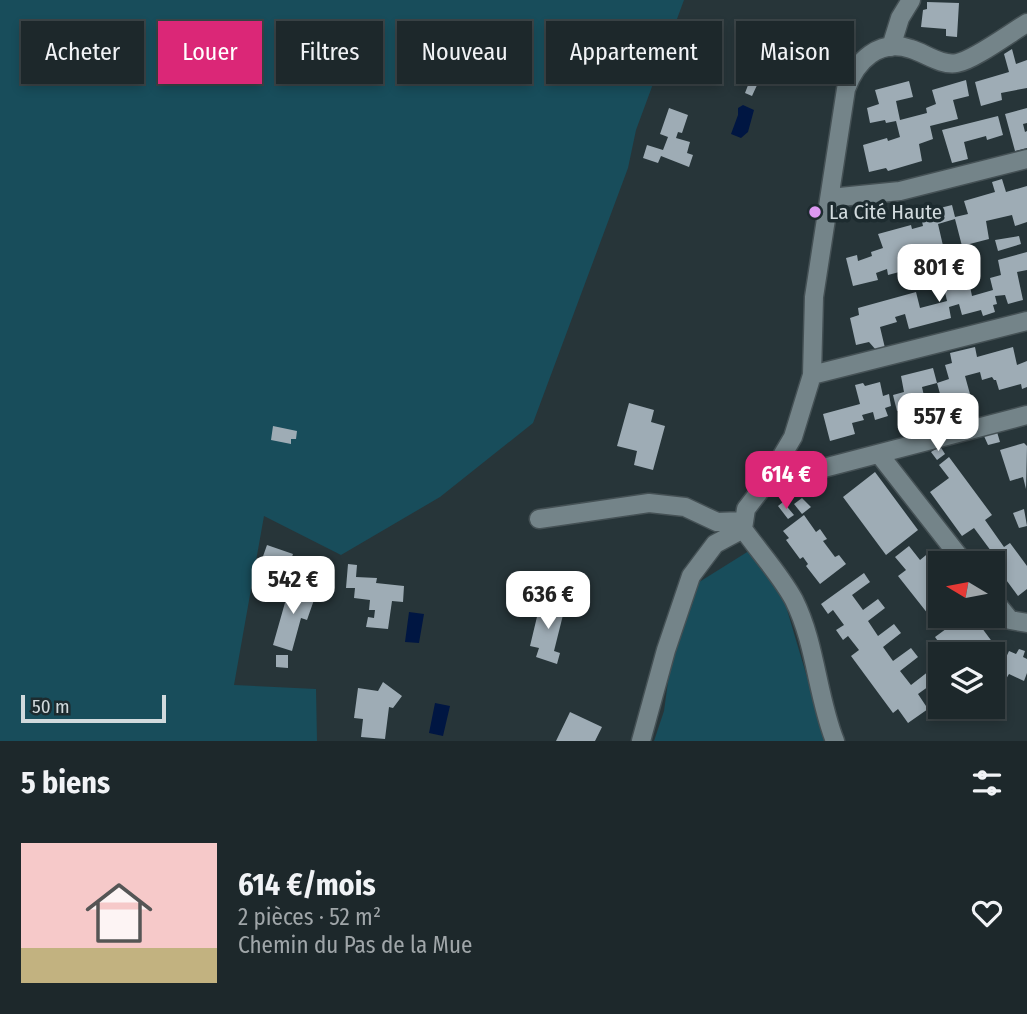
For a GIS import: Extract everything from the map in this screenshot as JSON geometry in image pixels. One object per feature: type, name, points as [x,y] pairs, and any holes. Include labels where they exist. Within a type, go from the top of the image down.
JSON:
[{"type":"street","points":[[891,47],[900,18],[911,0]]},
{"type":"street","points":[[835,741],[815,665],[793,599],[743,525],[746,509],[766,483],[793,437],[812,375],[814,297],[846,89],[852,74],[868,55],[878,49],[911,48],[951,64],[960,63],[1027,23]]},
{"type":"street","points":[[830,198],[900,191],[1027,159]]},
{"type":"street","points":[[812,375],[1027,321]]},
{"type":"street","points":[[766,483],[1027,415]]},
{"type":"street","points":[[879,454],[955,551]]},
{"type":"street","points":[[539,519],[649,503],[685,506],[717,522],[743,525]]},
{"type":"street","points":[[641,741],[666,650],[691,576],[715,544],[743,525]]},
{"type":"street","points":[[1005,614],[1010,620],[1027,623]]},
{"type":"shaded area","points":[[0,0],[684,0],[676,21],[546,21],[546,84],[653,84],[636,130],[628,168],[533,423],[440,497],[341,555],[264,516],[234,685],[316,689],[317,741],[0,741]]},
{"type":"shaded area","points":[[752,549],[785,603],[826,741],[654,741],[664,711],[680,594]]},
{"type":"water","points":[[743,105],[754,110],[748,132],[741,138],[731,134],[738,108]]},
{"type":"water","points":[[409,612],[424,614],[419,643],[405,642]]},
{"type":"water","points":[[435,703],[450,706],[443,736],[429,733]]},
{"type":"building","points":[[927,2],[959,3],[957,37],[946,36],[946,29],[921,27]]},
{"type":"building","points":[[1012,49],[1016,64],[1027,60],[1027,88],[1001,93],[1002,100],[981,106],[975,82],[1009,72],[1004,54]]},
{"type":"building","points":[[966,80],[969,96],[953,100],[958,119],[930,126],[933,139],[919,144],[922,161],[888,171],[886,168],[869,172],[863,145],[900,137],[896,121],[870,123],[867,108],[879,104],[875,90],[909,81],[913,97],[896,101],[900,120],[927,113],[926,108],[936,104],[932,90]]},
{"type":"building","points":[[748,84],[758,84],[752,96],[745,93]]},
{"type":"building","points":[[669,108],[688,115],[682,133],[678,132],[676,138],[690,142],[687,153],[693,155],[689,167],[661,156],[658,163],[643,158],[647,145],[663,150],[668,137],[660,134]]},
{"type":"building","points":[[1027,108],[1027,123],[1023,124],[1025,132],[1027,131],[1027,148],[1015,151],[1005,114]]},
{"type":"building","points":[[998,116],[1003,135],[964,142],[968,159],[952,163],[942,130]]},
{"type":"building","points":[[1002,179],[1006,192],[1027,186],[1027,222],[1015,226],[1012,215],[986,221],[989,239],[962,246],[955,219],[938,224],[944,250],[919,257],[917,251],[899,256],[903,271],[888,275],[887,269],[876,273],[878,280],[853,286],[846,258],[857,255],[858,261],[883,248],[878,234],[911,225],[912,229],[923,226],[920,213],[952,205],[955,217],[968,214],[964,201],[995,192],[992,182]]},
{"type":"building","points":[[1019,236],[1021,244],[998,251],[995,240]]},
{"type":"building","points":[[1027,252],[1027,270],[1017,272],[1023,300],[1008,304],[1005,295],[995,296],[995,312],[983,316],[981,310],[962,315],[959,304],[949,307],[951,318],[909,329],[905,314],[895,317],[897,322],[880,327],[885,348],[876,350],[869,342],[856,345],[850,318],[859,315],[858,308],[916,292],[920,308],[947,301],[943,283],[968,277],[972,296],[993,290],[990,278],[1001,275],[998,260]]},
{"type":"building","points":[[975,347],[977,357],[1013,347],[1017,365],[1027,361],[1027,387],[1022,389],[1021,384],[999,390],[996,380],[992,377],[982,380],[980,372],[965,376],[973,405],[945,412],[937,383],[949,379],[945,365],[952,363],[950,353]]},
{"type":"building","points":[[933,368],[937,383],[922,387],[928,414],[911,419],[908,408],[897,411],[893,395],[904,392],[901,376]]},
{"type":"building","points":[[880,382],[883,396],[889,394],[891,406],[885,408],[888,416],[875,420],[873,412],[862,415],[864,420],[852,423],[855,434],[830,441],[823,414],[860,404],[855,385],[863,383],[865,386]]},
{"type":"building","points":[[629,403],[654,410],[651,422],[665,426],[653,470],[634,465],[637,451],[617,446]]},
{"type":"building","points":[[273,426],[297,431],[296,439],[291,439],[291,444],[271,440]]},
{"type":"building","points":[[997,432],[1000,442],[988,445],[984,436]]},
{"type":"building","points":[[1024,443],[1027,446],[1026,489],[1023,477],[1010,481],[1000,450]]},
{"type":"building","points":[[940,446],[945,454],[937,460],[931,452]]},
{"type":"building","points":[[949,457],[992,515],[985,520],[1004,547],[1010,543],[1027,566],[1027,589],[1018,596],[1005,578],[1005,551],[991,551],[974,528],[962,536],[930,492],[949,478],[939,465]]},
{"type":"building","points":[[875,472],[918,530],[886,555],[843,497]]},
{"type":"building","points":[[802,498],[811,507],[802,514],[794,504]]},
{"type":"building","points":[[783,502],[794,515],[788,519],[778,506]]},
{"type":"building","points":[[1024,509],[1027,526],[1019,528],[1013,513]]},
{"type":"building","points":[[804,515],[816,532],[820,529],[827,539],[823,541],[835,557],[839,555],[846,564],[820,584],[806,566],[808,564],[803,557],[800,559],[786,540],[789,538],[783,531]]},
{"type":"building","points":[[267,545],[293,554],[287,570],[261,562]]},
{"type":"building","points":[[909,546],[920,560],[928,553],[928,614],[898,576],[906,570],[895,557]]},
{"type":"building","points":[[348,564],[357,565],[356,577],[377,578],[376,583],[404,586],[403,602],[392,601],[388,629],[366,627],[368,617],[374,618],[375,610],[369,610],[370,600],[354,598],[355,588],[346,588]]},
{"type":"building","points":[[864,573],[870,582],[852,595],[863,610],[878,599],[885,608],[868,621],[878,636],[894,624],[901,633],[883,647],[893,661],[911,648],[918,657],[900,671],[911,685],[928,672],[928,687],[918,694],[928,709],[908,723],[898,709],[893,713],[851,656],[859,650],[848,636],[843,640],[836,630],[844,625],[833,610],[828,614],[821,604]]},
{"type":"building","points":[[290,585],[310,590],[308,596],[315,597],[307,620],[301,618],[292,651],[273,645]]},
{"type":"building","points":[[541,600],[565,607],[554,651],[560,653],[557,664],[536,657],[539,648],[530,646]]},
{"type":"building","points":[[947,628],[982,628],[992,642],[939,642],[935,637]]},
{"type":"building","points":[[1019,649],[1025,651],[1023,657],[1027,659],[1027,673],[1024,681],[1009,674],[1005,678],[1005,660],[1009,651],[1016,654]]},
{"type":"building","points":[[276,655],[288,655],[288,668],[276,667]]},
{"type":"building","points":[[383,682],[402,696],[393,708],[389,707],[385,739],[361,737],[363,719],[354,718],[358,688],[378,691]]},
{"type":"building","points":[[570,712],[602,727],[595,741],[556,741]]},
{"type":"place","name":"La Cité Haute","points":[[815,212]]}]
